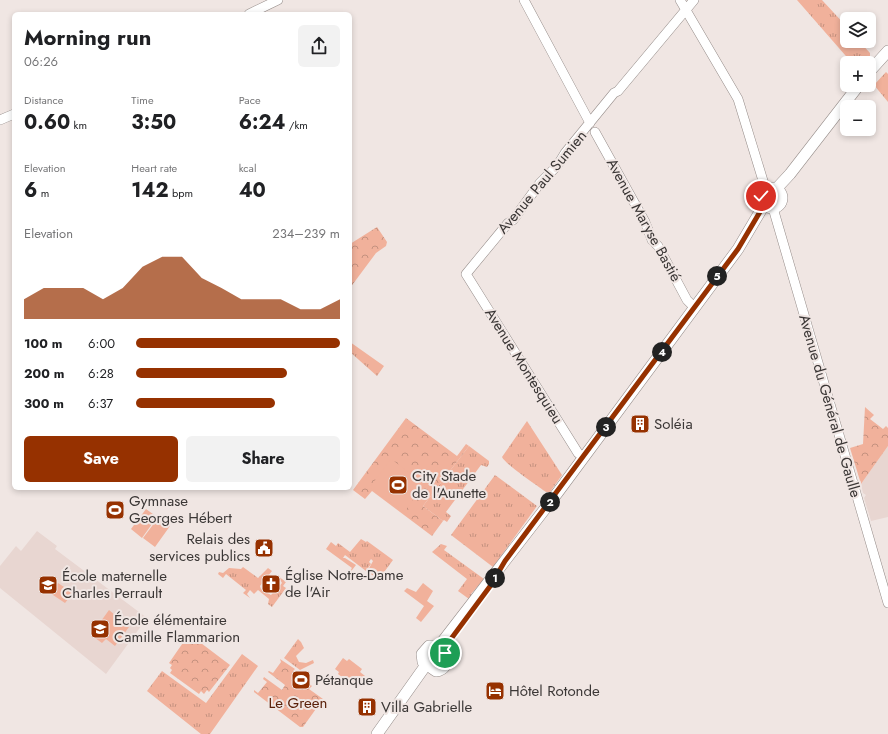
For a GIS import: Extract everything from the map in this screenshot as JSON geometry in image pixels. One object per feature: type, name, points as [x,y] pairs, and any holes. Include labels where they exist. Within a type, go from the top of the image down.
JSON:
[{"type":"main road","points":[[876,64],[888,51]]},
{"type":"main road","points":[[769,207],[761,196],[775,190],[790,174],[853,92]]},
{"type":"main road","points":[[440,650],[769,207],[781,203],[775,190]]},
{"type":"main road","points":[[432,645],[440,650],[447,659],[444,667],[436,670],[428,666],[422,658],[425,649],[432,645]]},
{"type":"main road","points":[[377,734],[405,694],[428,666]]},
{"type":"street","points":[[252,12],[278,0]]},
{"type":"street","name":"Avenue Maryse Bastié","points":[[524,0],[645,222],[652,240],[658,246],[687,300],[694,307]]},
{"type":"street","points":[[680,0],[738,99],[764,184],[775,190]]},
{"type":"street","name":"Avenue Paul Sumien","points":[[466,274],[508,223],[513,220],[540,183],[557,166],[565,153],[593,127],[614,93],[618,91],[694,0]]},
{"type":"street","points":[[0,120],[12,115]]},
{"type":"street","name":"Avenue du Général de Gaulle","points":[[769,207],[888,603]]},
{"type":"street","name":"Avenue Montesquieu","points":[[466,274],[578,453],[583,457]]},
{"type":"shaded area","points":[[888,446],[888,517],[871,521],[864,498],[866,495],[863,493],[861,484]]},
{"type":"shaded area","points":[[37,531],[57,546],[55,549],[147,618],[106,674],[0,588],[0,566],[16,546],[21,551]]},
{"type":"green space","points":[[797,0],[822,0],[840,19],[840,48],[865,48],[870,53],[870,56],[846,56]]},
{"type":"green space","points":[[886,72],[888,74],[888,102],[876,87],[876,83]]},
{"type":"green space","points":[[377,227],[387,242],[386,246],[376,253],[352,285],[352,243]]},
{"type":"green space","points":[[352,343],[384,366],[377,376],[352,354]]},
{"type":"green space","points":[[865,407],[874,415],[870,419],[883,429],[886,426],[888,428],[888,446],[861,484],[850,448],[863,444]]},
{"type":"green space","points":[[406,418],[457,456],[466,444],[469,446],[423,506],[443,521],[432,536],[372,491],[365,499],[353,490]]},
{"type":"green space","points":[[527,421],[562,475],[550,492],[546,492],[522,475],[509,465],[502,457]]},
{"type":"green space","points":[[469,446],[489,461],[489,464],[487,467],[481,465],[446,512],[451,516],[447,522],[444,520],[443,521],[423,506]]},
{"type":"green space","name":"City Stade de l'Aunette","points":[[391,459],[425,484],[404,512],[370,487]]},
{"type":"green space","points":[[495,475],[537,506],[493,567],[451,535]]},
{"type":"green space","points":[[146,509],[157,517],[142,538],[131,529]]},
{"type":"green space","points":[[158,518],[170,526],[155,547],[143,538]]},
{"type":"green space","points":[[361,539],[366,542],[367,541],[393,560],[379,579],[367,572],[373,561],[371,559],[369,562],[371,564],[366,571],[345,555],[343,558],[356,565],[349,574],[348,573],[352,568],[326,549],[331,542],[336,546],[338,543],[350,552]]},
{"type":"green space","points":[[441,544],[447,546],[444,550],[484,579],[471,594],[472,596],[469,599],[458,591],[467,579],[432,552]]},
{"type":"green space","points":[[243,567],[258,578],[268,568],[272,571],[260,586],[261,589],[271,595],[282,583],[278,576],[286,582],[283,586],[286,588],[272,607],[268,604],[269,599],[258,590],[254,594],[250,590],[247,594],[250,598],[243,593],[246,590],[226,574],[223,578],[218,574],[219,572],[223,573],[229,568],[241,569]]},
{"type":"green space","points":[[58,583],[73,593],[65,603],[50,593]]},
{"type":"green space","points":[[423,583],[433,591],[427,601],[434,606],[421,622],[416,618],[424,606],[404,591],[407,588],[416,592]]},
{"type":"green space","points":[[109,610],[129,627],[115,646],[106,639],[102,643],[91,635]]},
{"type":"green space","points":[[189,634],[230,665],[209,692],[207,690],[204,694],[201,691],[199,694],[170,673],[172,670],[170,668],[172,665],[169,663]]},
{"type":"green space","points":[[298,639],[304,648],[296,656],[299,662],[306,663],[313,660],[314,663],[300,670],[284,658]]},
{"type":"green space","points":[[242,654],[258,666],[210,734],[201,734],[147,691],[162,671],[206,703]]},
{"type":"green space","points":[[343,658],[347,661],[349,659],[362,669],[360,672],[365,676],[358,685],[353,681],[351,684],[338,674],[339,672],[335,669]]},
{"type":"green space","name":"Le Green","points":[[280,659],[295,669],[293,671],[297,674],[294,678],[306,686],[308,683],[312,686],[309,689],[323,699],[303,727],[300,727],[254,692],[254,690],[258,693],[267,682],[263,679],[264,677],[282,690],[285,685],[268,672],[273,673],[281,662]]},
{"type":"place","name":"Soléia","points":[[640,424]]},
{"type":"place","name":"City Stade de l'Aunette","points":[[398,485]]},
{"type":"place","name":"Gymnase Georges Hébert","points":[[115,510]]},
{"type":"place","name":"Relais des services publics","points":[[264,548]]},
{"type":"place","name":"Église Notre-Dame de l'Air","points":[[271,584]]},
{"type":"place","name":"École maternelle Charles Perrault","points":[[48,585]]},
{"type":"place","name":"École élémentaire Camille Flammarion","points":[[100,629]]},
{"type":"place","name":"Pétanque","points":[[301,680]]},
{"type":"place","name":"Hôtel Rotonde","points":[[495,691]]},
{"type":"place","name":"Villa Gabrielle","points":[[367,707]]},
{"type":"route","points":[[445,653],[442,651],[491,585],[505,561],[738,249],[764,205],[762,203],[761,196]]}]
